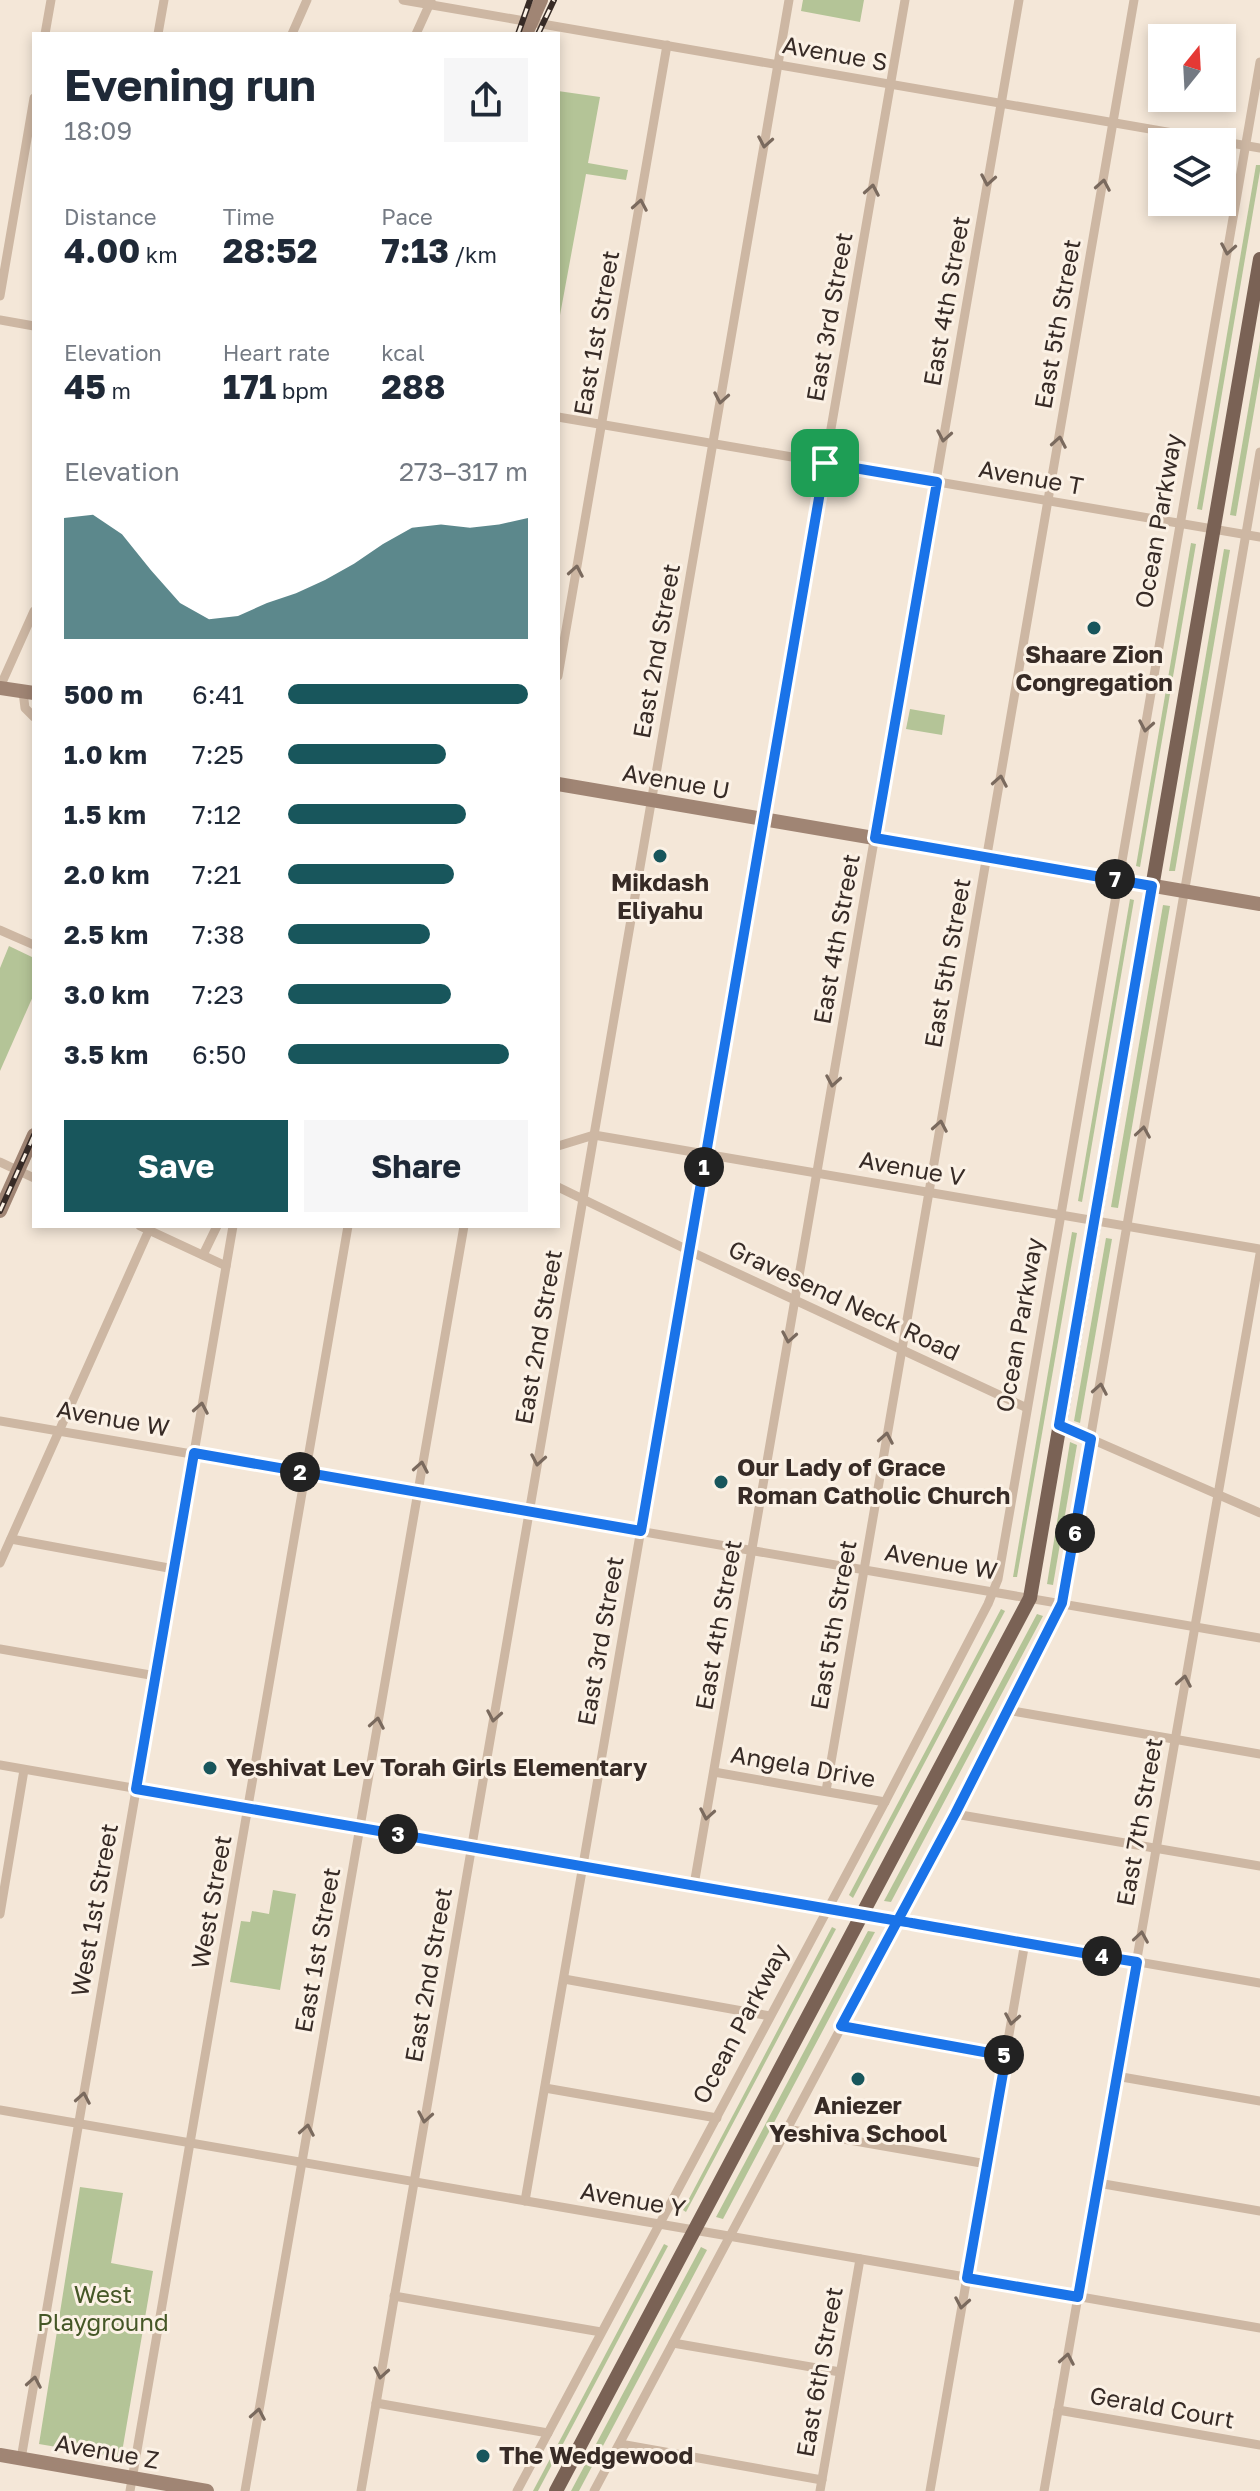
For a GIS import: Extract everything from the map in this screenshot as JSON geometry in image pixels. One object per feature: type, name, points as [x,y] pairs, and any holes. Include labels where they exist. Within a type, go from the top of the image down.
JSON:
[{"type":"main road","points":[[528,29],[541,0]]},
{"type":"main road","points":[[556,2491],[1030,1598],[1260,259]]},
{"type":"main road","points":[[0,687],[28,692]]},
{"type":"main road","name":"Avenue U","points":[[560,784],[1260,904]]},
{"type":"main road","points":[[0,1211],[32,1139]]},
{"type":"main road","name":"Avenue Z","points":[[0,2455],[131,2485],[207,2491]]},
{"type":"street","points":[[45,32],[51,0]]},
{"type":"street","points":[[158,32],[164,0]]},
{"type":"street","points":[[293,32],[307,0]]},
{"type":"street","name":"Avenue S","points":[[403,0],[430,2],[528,29],[554,32]]},
{"type":"street","name":"East 2nd Street","points":[[361,2491],[789,0]]},
{"type":"street","name":"East 3rd Street","points":[[525,2201],[905,0]]},
{"type":"street","name":"East 4th Street","points":[[694,1885],[1019,0]]},
{"type":"street","name":"East 5th Street","points":[[826,1791],[1134,0]]},
{"type":"street","points":[[417,32],[430,2]]},
{"type":"street","name":"Avenue S","points":[[560,33],[667,45],[1260,148]]},
{"type":"street","name":"East 1st Street","points":[[560,664],[667,45]]},
{"type":"street","name":"Ocean Parkway","points":[[517,2491],[885,1802],[998,1579],[1260,62]]},
{"type":"street","points":[[0,296],[32,110]]},
{"type":"street","points":[[0,320],[32,326]]},
{"type":"street","name":"Avenue T","points":[[560,417],[1260,537]]},
{"type":"street","points":[[594,2491],[955,1814],[1062,1603],[1260,452]]},
{"type":"street","points":[[0,687],[32,615]]},
{"type":"street","points":[[28,692],[25,708],[32,715]]},
{"type":"street","points":[[0,930],[32,944]]},
{"type":"street","name":"Avenue V","points":[[560,1145],[594,1135],[1128,1226],[1260,1252]]},
{"type":"street","points":[[0,1162],[32,1177]]},
{"type":"street","name":"Gravesend Neck Road","points":[[560,1188],[1027,1408]]},
{"type":"street","points":[[0,1563],[145,1228],[226,1266]]},
{"type":"street","points":[[203,1255],[216,1228]]},
{"type":"street","name":"West 1st Street","points":[[21,2459],[233,1228]]},
{"type":"street","name":"West Street","points":[[131,2485],[348,1228]]},
{"type":"street","name":"East 1st Street","points":[[245,2491],[464,1228]]},
{"type":"street","name":"East 7th Street","points":[[1044,2491],[1260,1252]]},
{"type":"street","name":"Avenue W","points":[[0,1421],[1260,1638]]},
{"type":"street","points":[[1059,1425],[1260,1513]]},
{"type":"street","points":[[11,1539],[174,1569]]},
{"type":"street","points":[[0,1649],[156,1676]]},
{"type":"street","points":[[1007,1710],[1260,1754]]},
{"type":"street","points":[[0,1765],[1260,1983]]},
{"type":"street","points":[[0,1914],[24,1770]]},
{"type":"street","name":"Angela Drive","points":[[714,1772],[885,1802]]},
{"type":"street","points":[[955,1814],[1260,1866]]},
{"type":"street","points":[[930,2491],[1025,1942]]},
{"type":"street","points":[[564,1979],[770,2016]]},
{"type":"street","points":[[841,2026],[1006,2056]]},
{"type":"street","points":[[1116,2076],[1260,2101]]},
{"type":"street","points":[[545,2088],[717,2118]]},
{"type":"street","name":"Avenue Y","points":[[0,2110],[1260,2328]]},
{"type":"street","points":[[786,2129],[987,2164]]},
{"type":"street","points":[[1098,2183],[1260,2211]]},
{"type":"street","name":"East 6th Street","points":[[820,2491],[860,2259]]},
{"type":"street","points":[[394,2296],[601,2332]]},
{"type":"street","points":[[673,2343],[840,2372]]},
{"type":"street","points":[[376,2403],[548,2433]]},
{"type":"street","name":"Gerald Court","points":[[1058,2410],[1260,2445]]},
{"type":"street","points":[[620,2444],[822,2480]]},
{"type":"green space","points":[[803,0],[864,0],[860,22],[801,11]]},
{"type":"green space","points":[[560,91],[600,97],[588,163],[628,170],[626,180],[586,174],[560,315]]},
{"type":"green space","points":[[1256,165],[1260,165],[1260,171],[1202,510],[1197,509]]},
{"type":"green space","points":[[1260,341],[1260,376],[1236,516],[1230,515]]},
{"type":"green space","points":[[1191,543],[1196,544],[1140,867],[1136,866]]},
{"type":"green space","points":[[1224,549],[1230,550],[1175,871],[1169,871]]},
{"type":"green space","points":[[910,709],[945,715],[942,735],[906,729]]},
{"type":"green space","points":[[1130,899],[1134,900],[1082,1202],[1078,1201]]},
{"type":"green space","points":[[1163,905],[1170,906],[1118,1208],[1111,1207]]},
{"type":"green space","points":[[9,946],[32,957],[32,999],[0,1071],[0,968]]},
{"type":"green space","points":[[1072,1232],[1077,1233],[1017,1577],[1013,1577]]},
{"type":"green space","points":[[1106,1238],[1112,1239],[1080,1423],[1074,1421]]},
{"type":"green space","points":[[1070,1442],[1077,1445],[1053,1585],[1047,1584]]},
{"type":"green space","points":[[1001,1609],[1005,1611],[853,1898],[849,1895]]},
{"type":"green space","points":[[1037,1614],[1043,1616],[891,1902],[884,1901]]},
{"type":"green space","points":[[273,1890],[296,1894],[280,1990],[230,1982],[241,1921],[250,1922],[252,1911],[269,1914]]},
{"type":"green space","points":[[832,1927],[836,1929],[686,2212],[683,2210]]},
{"type":"green space","points":[[868,1931],[875,1932],[723,2219],[716,2217]]},
{"type":"green space","name":"West Playground","points":[[80,2187],[123,2193],[111,2263],[153,2271],[121,2458],[39,2444]]},
{"type":"green space","points":[[664,2244],[668,2246],[538,2491],[533,2491]]},
{"type":"green space","points":[[701,2247],[707,2250],[579,2491],[571,2491]]},
{"type":"railway","points":[[519,32],[530,0]]},
{"type":"railway","points":[[539,32],[554,0]]},
{"type":"railway","points":[[0,1211],[32,1139]]},
{"type":"place","name":"Shaare Zion Congregation","points":[[1094,628]]},
{"type":"place","name":"Mikdash Eliyahu","points":[[660,856]]},
{"type":"place","name":"Our Lady of Grace Roman Catholic Church","points":[[721,1482]]},
{"type":"place","name":"Yeshivat Lev Torah Girls Elementary","points":[[210,1768]]},
{"type":"place","name":"Aniezer Yeshiva School","points":[[858,2079]]},
{"type":"place","name":"The Wedgewood","points":[[483,2456]]},
{"type":"route","points":[[825,463],[641,1531],[194,1453],[136,1789],[881,1918],[897,1920],[1025,1942],[1137,1962],[1078,2297],[967,2278],[1006,2056],[841,2026],[897,1920],[955,1814],[1062,1603],[1091,1439],[1059,1425],[1152,886],[875,838],[937,482],[825,463]]}]
